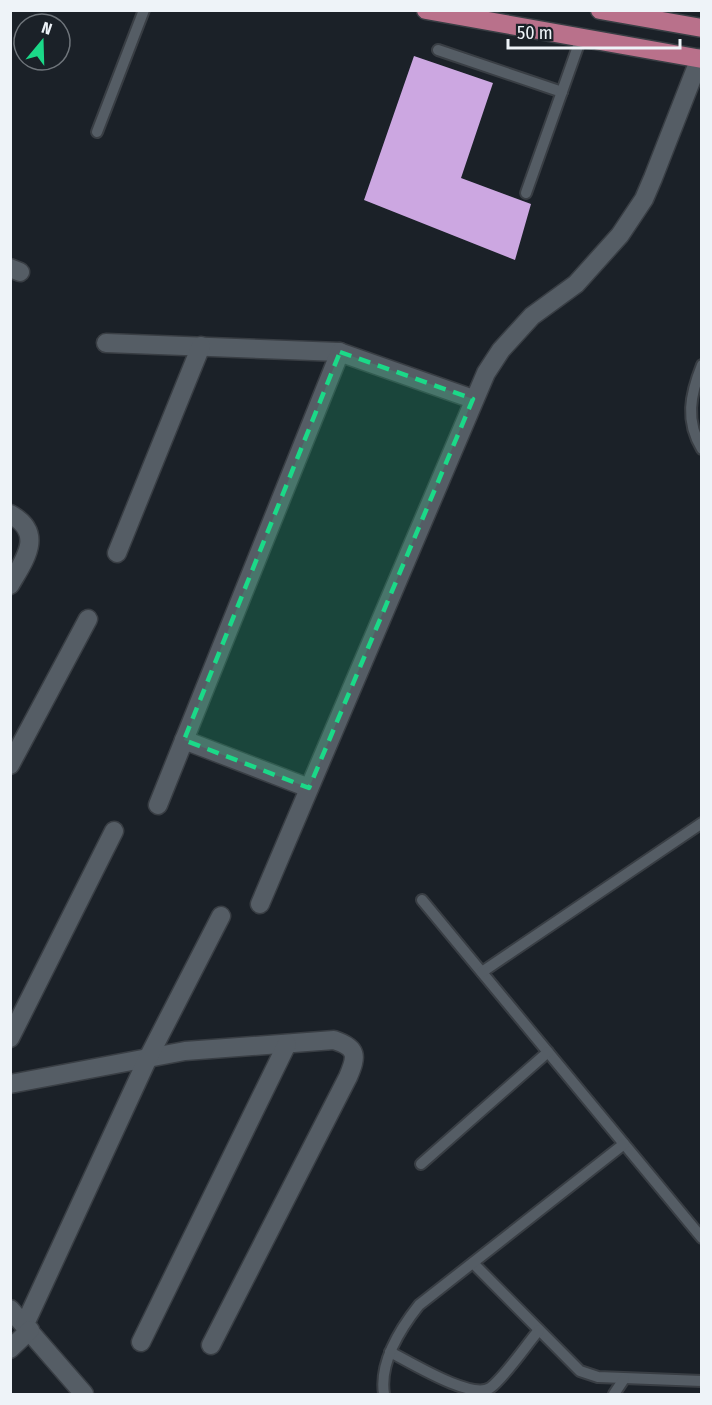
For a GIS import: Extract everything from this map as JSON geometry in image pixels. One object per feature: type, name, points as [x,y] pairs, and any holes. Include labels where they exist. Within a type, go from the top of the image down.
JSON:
[{"type":"main road","points":[[426,10],[701,58]]},
{"type":"main road","points":[[600,10],[651,15],[702,28]]},
{"type":"street","points":[[260,904],[473,399],[501,350],[532,316],[584,276],[620,235],[644,199],[701,58]]},
{"type":"street","points":[[106,343],[340,352],[473,399]]},
{"type":"street","points":[[117,553],[201,346]]},
{"type":"street","points":[[158,805],[340,352]]},
{"type":"street","points":[[10,514],[18,518],[29,532],[31,542],[10,585]]},
{"type":"street","points":[[10,765],[88,619]]},
{"type":"street","points":[[184,740],[309,788]]},
{"type":"street","points":[[10,1038],[114,831]]},
{"type":"street","points":[[10,1349],[27,1327],[148,1058],[221,916]]},
{"type":"street","points":[[10,1084],[185,1051],[334,1040],[348,1044],[354,1052],[354,1063],[211,1345]]},
{"type":"street","points":[[141,1342],[287,1044]]},
{"type":"street","points":[[10,1309],[84,1395]]},
{"type":"lane","points":[[97,132],[144,10]]},
{"type":"lane","points":[[526,193],[581,38]]},
{"type":"lane","points":[[438,50],[562,93]]},
{"type":"lane","points":[[702,365],[694,385],[690,408],[693,434],[702,449]]},
{"type":"lane","points":[[482,972],[702,823]]},
{"type":"lane","points":[[422,900],[702,1238]]},
{"type":"lane","points":[[421,1164],[548,1052]]},
{"type":"lane","points":[[384,1395],[382,1386],[390,1352],[402,1327],[420,1305],[624,1144]]},
{"type":"lane","points":[[473,1263],[580,1371],[598,1377],[702,1381]]},
{"type":"lane","points":[[390,1352],[460,1386],[476,1391],[489,1388],[539,1330]]},
{"type":"lane","points":[[614,1395],[624,1379]]},
{"type":"highlighted area","points":[[340,352],[473,399],[309,788],[184,740]]},
{"type":"building","points":[[414,56],[493,83],[461,178],[531,204],[515,260],[364,200]]}]
